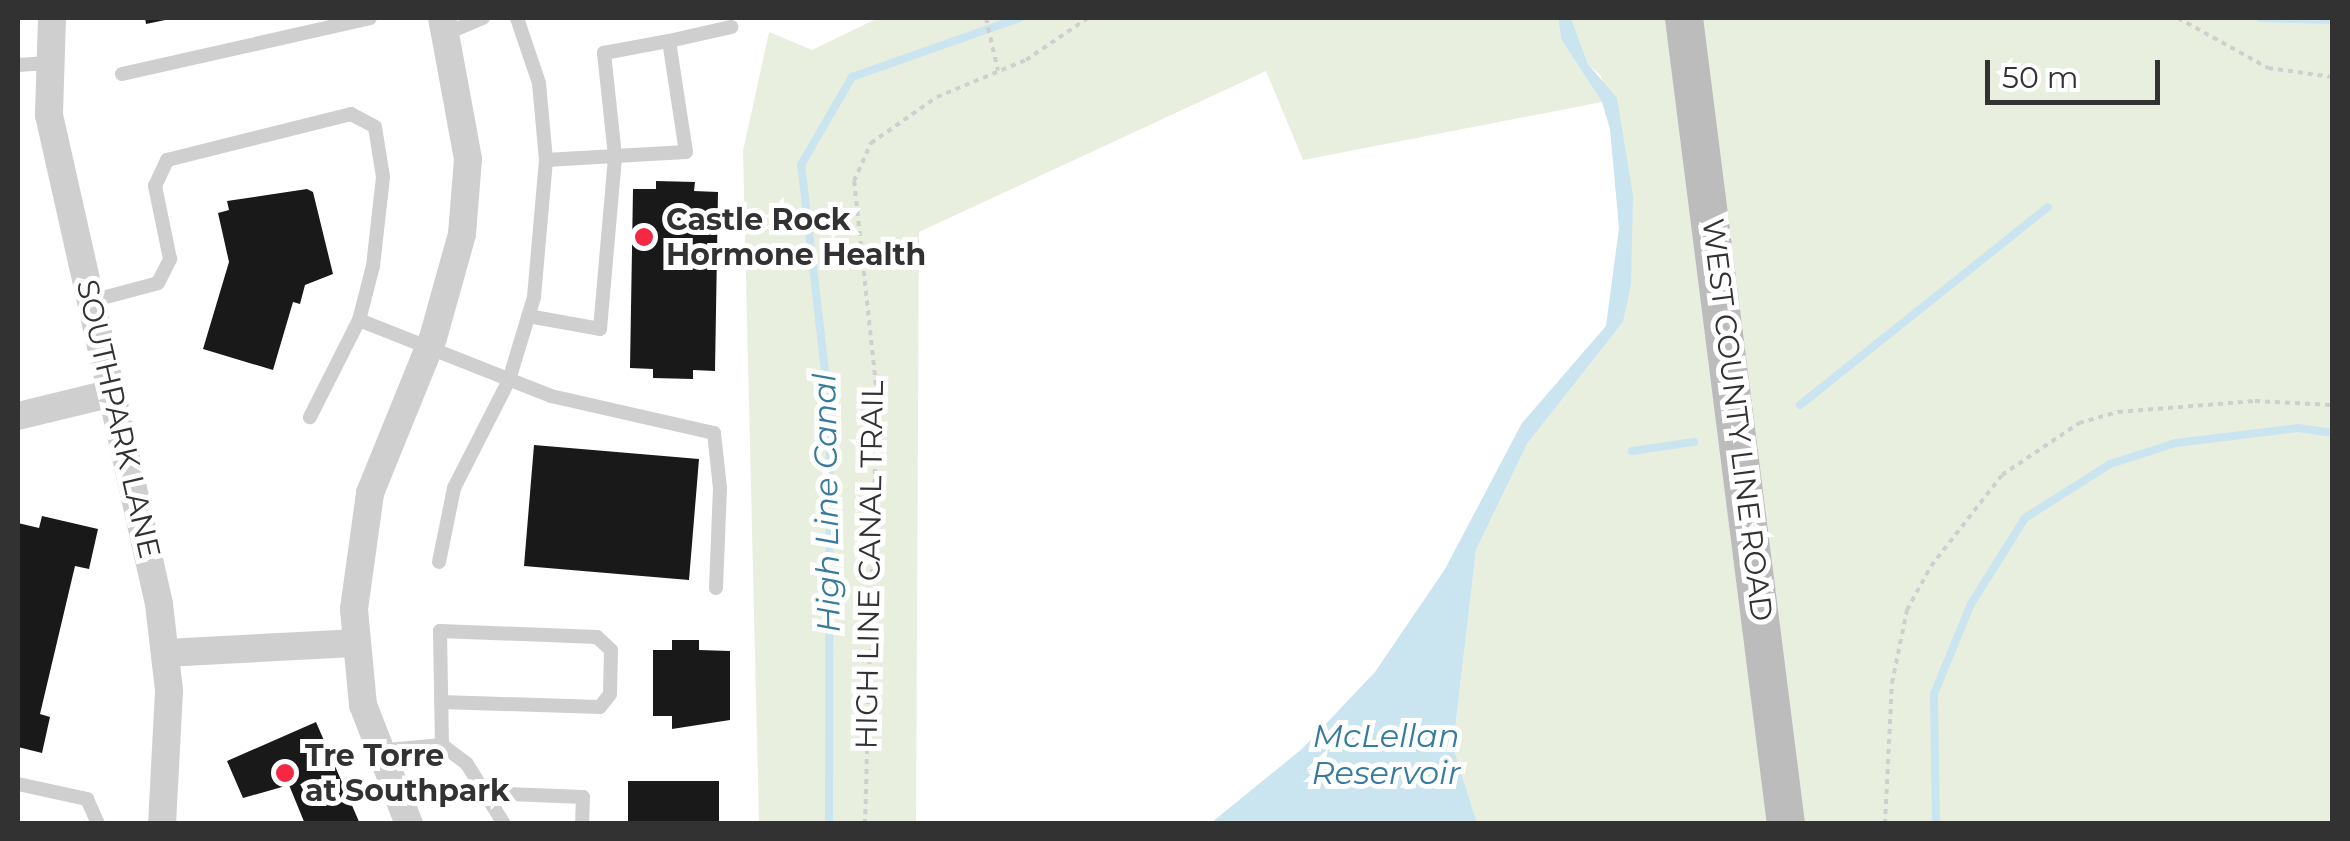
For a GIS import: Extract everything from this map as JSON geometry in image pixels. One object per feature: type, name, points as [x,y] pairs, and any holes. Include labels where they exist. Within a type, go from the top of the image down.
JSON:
[{"type":"main road","name":"WEST COUNTY LINE ROAD","points":[[1684,18],[1786,824]]},
{"type":"street","name":"SOUTHPARK LANE","points":[[52,18],[47,63],[48,115],[152,564],[164,652],[168,726],[162,824]]},
{"type":"street","points":[[409,824],[376,752],[354,643],[356,572],[370,492],[429,347],[462,234],[468,159],[445,25]]},
{"type":"street","points":[[18,416],[113,393]]},
{"type":"street","points":[[164,652],[354,643]]},
{"type":"lane","points":[[122,74],[344,20],[370,18]]},
{"type":"lane","points":[[445,25],[483,18]]},
{"type":"lane","points":[[439,562],[454,488],[510,380],[528,316],[546,208],[546,160],[538,83],[517,18]]},
{"type":"lane","points":[[528,316],[600,328],[615,156],[604,53],[732,27]]},
{"type":"lane","points":[[546,160],[686,152],[669,41]]},
{"type":"lane","points":[[18,64],[47,63]]},
{"type":"lane","points":[[91,301],[158,284],[170,259],[154,186],[168,160],[350,114],[375,127],[383,177],[373,266],[359,320],[310,417]]},
{"type":"lane","points":[[359,320],[551,396],[714,433],[720,488],[716,588]]},
{"type":"lane","points":[[442,702],[600,706],[610,694],[611,650],[598,637],[440,631],[442,745]]},
{"type":"lane","points":[[376,752],[442,745],[467,764],[504,824]]},
{"type":"lane","points":[[18,784],[88,799],[98,824]]},
{"type":"lane","points":[[486,793],[583,797],[582,824]]},
{"type":"path","name":"HIGH LINE CANAL TRAIL","points":[[865,824],[877,395],[854,182],[872,143],[937,97],[998,72],[1088,18]]},
{"type":"path","points":[[2178,18],[2268,68],[2332,77]]},
{"type":"path","points":[[986,19],[998,72]]},
{"type":"path","points":[[1885,824],[1892,683],[1907,610],[1931,566],[2002,475],[2079,424],[2118,412],[2238,402],[2332,404]]},
{"type":"green space","points":[[878,18],[1558,18],[1561,39],[1602,102],[1303,160],[1266,71],[919,232],[916,823],[759,824],[743,151],[769,32],[812,50]]},
{"type":"green space","points":[[1571,18],[2332,18],[2332,823],[1477,823],[1453,747],[1476,550],[1527,444],[1623,322],[1633,196],[1601,76],[1588,64]]},
{"type":"water","name":"McLellan Reservoir","points":[[1558,18],[1571,18],[1588,64],[1617,98],[1633,196],[1631,284],[1623,322],[1527,444],[1476,550],[1453,747],[1477,823],[1211,823],[1303,748],[1375,672],[1445,569],[1522,423],[1606,326],[1619,228],[1610,129],[1602,102],[1561,39]]},
{"type":"building","points":[[145,18],[170,18],[170,19],[146,24]]},
{"type":"building","points":[[656,181],[695,182],[694,191],[718,192],[715,371],[693,370],[693,379],[653,378],[653,369],[630,368],[633,189],[656,189]]},
{"type":"building","points":[[307,189],[313,192],[333,274],[305,285],[300,304],[293,302],[273,370],[203,349],[229,262],[218,213],[229,210],[227,201]]},
{"type":"building","points":[[534,445],[699,459],[689,580],[524,566]]},
{"type":"building","points":[[42,516],[98,529],[89,569],[75,566],[40,714],[50,717],[42,753],[18,747],[18,523],[39,528]]},
{"type":"building","points":[[672,640],[699,640],[699,650],[730,651],[730,720],[672,729],[672,716],[653,716],[653,650],[672,650]]},
{"type":"building","name":"Tre Torre at Southpark","points":[[316,722],[360,824],[305,824],[289,785],[243,798],[227,761]]},
{"type":"building","points":[[628,781],[719,781],[719,824],[628,824]]},
{"type":"waterway","name":"High Line Canal","points":[[829,824],[830,414],[801,165],[852,77],[1020,18]]},
{"type":"waterway","name":"High Line Canal","points":[[2260,18],[2332,20]]},
{"type":"waterway","points":[[1800,405],[2048,207]]},
{"type":"waterway","name":"High Line Canal","points":[[1936,824],[1934,694],[1971,604],[2025,518],[2110,464],[2176,443],[2298,428],[2332,433]]},
{"type":"waterway","points":[[1632,451],[1694,442]]},
{"type":"place","name":"Castle Rock Hormone Health","points":[[644,237]]},
{"type":"place","name":"Tre Torre at Southpark","points":[[285,773]]}]
